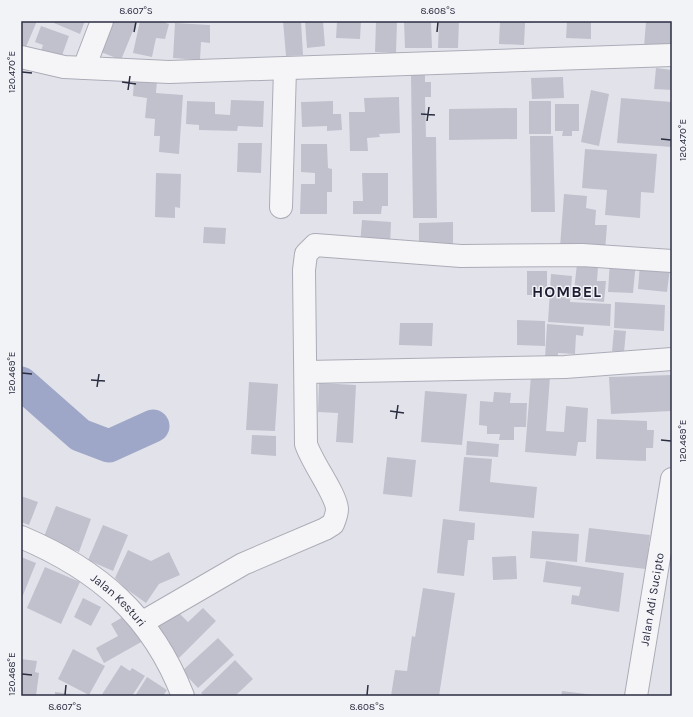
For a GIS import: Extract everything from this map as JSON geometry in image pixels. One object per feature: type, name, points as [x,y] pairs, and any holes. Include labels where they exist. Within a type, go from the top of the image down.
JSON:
[{"type":"street","points":[[84,68],[102,21]]},
{"type":"street","points":[[21,57],[64,67],[169,72],[672,55]]},
{"type":"street","points":[[281,207],[285,68]]},
{"type":"street","points":[[143,622],[243,564],[325,529],[333,524],[337,508],[334,499],[310,457],[306,444],[304,258],[315,245],[461,256],[582,255],[672,261]]},
{"type":"street","points":[[306,372],[565,367],[672,359]]},
{"type":"street","name":"Jalan Adi Sucipto","points":[[636,696],[672,479]]},
{"type":"street","name":"Jalan Kesturi","points":[[21,537],[49,548],[92,575],[125,602],[143,622],[177,680],[183,696]]},
{"type":"building","points":[[21,21],[37,21],[26,47],[21,45]]},
{"type":"building","points":[[55,21],[85,21],[80,34],[54,23]]},
{"type":"building","points":[[113,21],[137,21],[121,60],[101,52]]},
{"type":"building","points":[[140,21],[160,21],[169,24],[165,39],[156,38],[152,57],[133,53]]},
{"type":"building","points":[[283,21],[301,21],[303,55],[286,56]]},
{"type":"building","points":[[305,21],[323,21],[325,46],[307,48]]},
{"type":"building","points":[[337,21],[361,21],[360,39],[336,38]]},
{"type":"building","points":[[376,21],[397,21],[396,53],[375,52]]},
{"type":"building","points":[[404,21],[431,21],[432,48],[405,48]]},
{"type":"building","points":[[439,21],[459,21],[458,48],[438,48]]},
{"type":"building","points":[[500,21],[535,22],[525,23],[524,45],[499,44]]},
{"type":"building","points":[[567,21],[591,21],[591,39],[566,38]]},
{"type":"building","points":[[646,21],[672,21],[672,46],[644,47]]},
{"type":"building","points":[[175,23],[210,25],[210,43],[201,42],[200,60],[173,58]]},
{"type":"building","points":[[41,26],[69,36],[60,61],[40,54],[43,45],[35,42]]},
{"type":"building","points":[[656,68],[672,70],[672,90],[654,89]]},
{"type":"building","points":[[425,74],[425,82],[431,82],[431,97],[425,97],[426,137],[436,137],[437,218],[413,218],[411,75]]},
{"type":"building","points":[[563,77],[564,98],[532,99],[531,78]]},
{"type":"building","points":[[134,79],[157,81],[156,93],[183,95],[179,154],[159,152],[160,136],[154,136],[155,119],[145,118],[147,98],[133,96]]},
{"type":"building","points":[[591,90],[609,94],[599,146],[581,142]]},
{"type":"building","points":[[399,97],[400,133],[379,134],[380,137],[367,138],[368,151],[350,151],[349,112],[365,112],[364,98]]},
{"type":"building","points":[[621,98],[672,102],[672,147],[617,143]]},
{"type":"building","points":[[231,100],[264,101],[263,127],[238,126],[237,131],[199,130],[199,125],[186,124],[187,101],[215,102],[215,114],[230,115]]},
{"type":"building","points":[[333,101],[333,114],[341,114],[342,130],[327,131],[327,126],[302,127],[301,102]]},
{"type":"building","points":[[529,101],[551,101],[551,134],[529,134]]},
{"type":"building","points":[[555,104],[579,104],[579,131],[572,131],[572,136],[562,136],[563,131],[555,131]]},
{"type":"building","points":[[517,108],[517,139],[449,140],[449,109]]},
{"type":"building","points":[[530,136],[553,136],[555,212],[531,212]]},
{"type":"building","points":[[238,143],[262,143],[261,173],[237,172]]},
{"type":"building","points":[[301,144],[327,144],[328,168],[332,169],[332,192],[327,192],[327,214],[300,214],[301,184],[315,184],[315,173],[301,172]]},
{"type":"building","points":[[585,149],[657,154],[654,193],[641,192],[640,218],[605,215],[607,190],[582,188]]},
{"type":"building","points":[[156,173],[181,174],[180,208],[175,207],[175,218],[155,217]]},
{"type":"building","points":[[362,173],[388,173],[388,206],[382,206],[381,214],[353,214],[353,201],[363,201]]},
{"type":"building","points":[[564,194],[587,196],[586,208],[596,210],[595,225],[607,225],[605,251],[560,247]]},
{"type":"building","points":[[362,220],[391,222],[390,247],[360,245]]},
{"type":"building","points":[[453,222],[453,247],[419,247],[419,223]]},
{"type":"building","points":[[204,227],[226,228],[225,244],[203,243]]},
{"type":"building","points":[[610,260],[636,262],[633,293],[608,292]]},
{"type":"building","points":[[577,264],[598,267],[597,281],[606,281],[604,302],[573,299]]},
{"type":"building","points":[[640,264],[670,268],[667,292],[638,289]]},
{"type":"building","points":[[527,271],[547,271],[547,295],[527,295]]},
{"type":"building","points":[[551,274],[572,276],[570,302],[611,304],[610,326],[548,322]]},
{"type":"building","points":[[615,302],[665,305],[664,331],[614,328]]},
{"type":"building","points":[[517,320],[545,321],[545,346],[517,345]]},
{"type":"building","points":[[400,323],[433,323],[432,346],[399,345]]},
{"type":"building","points":[[547,324],[584,327],[583,336],[576,335],[575,354],[558,353],[558,359],[545,358]]},
{"type":"building","points":[[614,330],[626,331],[624,352],[612,351]]},
{"type":"building","points":[[531,375],[550,377],[546,431],[564,432],[566,406],[588,408],[586,442],[578,442],[576,456],[525,452]]},
{"type":"building","points":[[672,375],[672,411],[611,414],[609,377]]},
{"type":"building","points":[[249,382],[278,384],[275,431],[246,430]]},
{"type":"building","points":[[319,383],[356,385],[353,443],[336,442],[338,413],[318,412]]},
{"type":"building","points":[[425,391],[467,394],[462,445],[421,442]]},
{"type":"building","points":[[494,392],[511,393],[510,403],[527,403],[526,427],[514,427],[514,440],[499,440],[500,434],[487,434],[487,426],[479,425],[480,401],[493,402]]},
{"type":"building","points":[[597,419],[647,421],[647,430],[654,430],[653,448],[646,448],[646,461],[596,459]]},
{"type":"building","points":[[252,435],[276,436],[276,456],[251,454]]},
{"type":"building","points":[[467,441],[499,444],[498,457],[466,455]]},
{"type":"building","points":[[387,457],[416,460],[412,497],[383,494]]},
{"type":"building","points":[[464,457],[492,459],[490,482],[537,487],[534,518],[459,511]]},
{"type":"building","points":[[21,496],[38,502],[29,525],[21,522]]},
{"type":"building","points":[[56,506],[91,519],[79,552],[43,539]]},
{"type":"building","points":[[443,519],[475,523],[474,540],[468,540],[464,576],[437,573]]},
{"type":"building","points":[[103,525],[128,535],[113,571],[88,560]]},
{"type":"building","points":[[589,528],[650,535],[646,569],[585,562]]},
{"type":"building","points":[[532,531],[579,534],[577,562],[530,558]]},
{"type":"building","points":[[128,550],[151,561],[169,552],[180,575],[159,584],[146,603],[125,588],[115,578]]},
{"type":"building","points":[[516,556],[517,579],[493,580],[492,557]]},
{"type":"building","points":[[21,557],[36,563],[21,600]]},
{"type":"building","points":[[546,561],[624,573],[619,612],[571,604],[572,595],[579,596],[581,587],[543,582]]},
{"type":"building","points":[[45,567],[80,582],[61,624],[27,608]]},
{"type":"building","points":[[423,588],[455,593],[439,696],[391,696],[395,670],[407,671],[412,636],[415,637]]},
{"type":"building","points":[[83,598],[101,607],[91,626],[74,617]]},
{"type":"building","points":[[174,608],[188,622],[203,608],[216,621],[179,658],[166,644],[169,641],[155,626]]},
{"type":"building","points":[[128,614],[143,641],[104,663],[96,648],[118,636],[111,624]]},
{"type":"building","points":[[218,638],[234,655],[198,688],[182,671]]},
{"type":"building","points":[[73,649],[105,666],[89,695],[58,679]]},
{"type":"building","points":[[21,659],[37,661],[35,672],[39,673],[36,696],[21,696]]},
{"type":"building","points":[[235,660],[253,679],[235,696],[204,696],[201,693]]},
{"type":"building","points":[[121,665],[130,671],[132,668],[145,676],[132,696],[101,696]]},
{"type":"building","points":[[147,677],[167,690],[163,696],[135,696]]},
{"type":"building","points":[[562,691],[594,695],[594,696],[561,696]]},
{"type":"building","points":[[55,692],[78,695],[78,696],[55,696]]},
{"type":"waterway","points":[[21,383],[80,435],[109,446],[153,426]]},
{"type":"district","name":"HOMBEL","points":[[567,291]]}]
